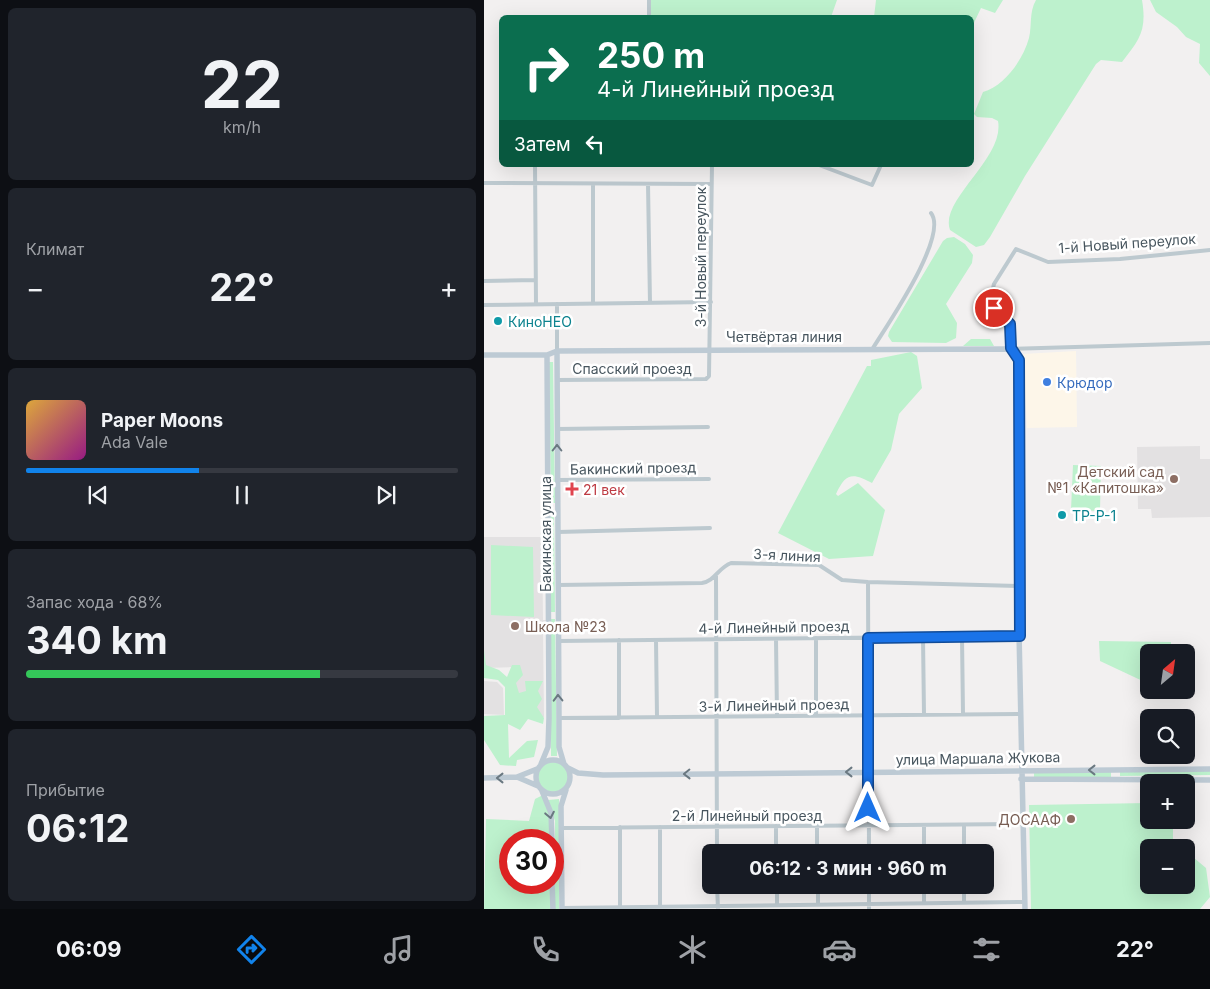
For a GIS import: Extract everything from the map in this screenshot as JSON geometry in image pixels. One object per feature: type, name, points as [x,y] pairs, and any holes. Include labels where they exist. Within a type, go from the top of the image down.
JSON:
[{"type":"street","points":[[649,0],[649,15]]},
{"type":"street","points":[[535,167],[536,304]]},
{"type":"street","name":"3-й Новый переулок","points":[[710,349],[712,167]]},
{"type":"street","points":[[824,167],[872,185],[880,167]]},
{"type":"street","points":[[484,183],[711,184]]},
{"type":"street","points":[[593,184],[594,303]]},
{"type":"street","points":[[648,184],[650,303]]},
{"type":"street","points":[[873,348],[930,248],[935,218],[930,214]]},
{"type":"street","name":"1-й Новый переулок","points":[[1024,909],[1018,586],[1019,360],[1011,348],[1010,324],[994,308],[991,293],[1016,250],[1048,262],[1120,259],[1210,250]]},
{"type":"street","points":[[484,281],[536,280]]},
{"type":"street","points":[[484,305],[711,302]]},
{"type":"street","name":"Бакинская улица","points":[[557,304],[559,747],[566,766]]},
{"type":"street","points":[[1011,348],[1210,343]]},
{"type":"street","name":"Четвёртая линия","points":[[557,351],[1011,348]]},
{"type":"street","name":"Спасский проезд","points":[[557,380],[706,379],[710,373],[710,349]]},
{"type":"street","points":[[484,355],[547,355],[557,351]]},
{"type":"street","name":"Бакинская улица","points":[[539,767],[548,747],[547,355]]},
{"type":"street","points":[[557,429],[708,427]]},
{"type":"street","name":"Бакинский проезд","points":[[557,480],[709,479]]},
{"type":"street","points":[[548,505],[558,505]]},
{"type":"street","points":[[558,532],[710,528]]},
{"type":"street","name":"3-я линия","points":[[558,585],[702,583],[710,581],[724,566],[731,563],[819,565],[842,580],[1018,586]]},
{"type":"street","points":[[716,576],[717,844]]},
{"type":"street","points":[[868,582],[869,844]]},
{"type":"street","points":[[548,614],[558,614]]},
{"type":"street","points":[[962,636],[963,714]]},
{"type":"street","name":"4-й Линейный проезд","points":[[558,641],[1020,636]]},
{"type":"street","points":[[923,637],[924,715]]},
{"type":"street","points":[[816,638],[816,716]]},
{"type":"street","points":[[776,639],[777,716]]},
{"type":"street","points":[[619,640],[619,718]]},
{"type":"street","points":[[656,640],[657,717]]},
{"type":"street","name":"3-й Линейный проезд","points":[[559,718],[1020,714]]},
{"type":"street","points":[[484,778],[517,777],[552,760],[566,766],[570,780],[561,806],[562,908],[1024,902]]},
{"type":"street","name":"улица Маршала Жукова","points":[[566,766],[591,775],[1210,769]]},
{"type":"street","points":[[539,767],[536,781],[551,813],[552,829]]},
{"type":"street","points":[[1116,770],[1116,779]]},
{"type":"street","points":[[517,777],[553,795],[566,790]]},
{"type":"street","name":"улица Маршала Жукова","points":[[1021,778],[1210,780]]},
{"type":"street","name":"2-й Линейный проезд","points":[[561,828],[1022,824]]},
{"type":"street","points":[[924,825],[924,844]]},
{"type":"street","points":[[964,825],[964,844]]},
{"type":"street","points":[[776,826],[776,844]]},
{"type":"street","points":[[817,826],[817,844]]},
{"type":"street","points":[[620,827],[620,907]]},
{"type":"street","points":[[660,827],[660,906]]},
{"type":"street","points":[[552,894],[552,909]]},
{"type":"street","points":[[717,894],[718,907]]},
{"type":"street","points":[[777,894],[777,905]]},
{"type":"street","points":[[818,894],[818,904]]},
{"type":"street","points":[[869,894],[869,909]]},
{"type":"street","points":[[924,894],[924,903]]},
{"type":"street","points":[[964,894],[964,902]]},
{"type":"shaded area","points":[[1076,351],[1077,427],[1027,428],[1023,354]]},
{"type":"shaded area","name":"Детский сад №1 «Капитошка»","points":[[1200,446],[1200,459],[1210,459],[1210,517],[1152,518],[1151,509],[1138,509],[1137,447]]},
{"type":"shaded area","name":"Школа №23","points":[[484,537],[542,537],[543,620],[546,620],[546,631],[543,631],[544,717],[515,717],[514,667],[484,668]]},
{"type":"shaded area","points":[[484,681],[497,682],[503,688],[504,715],[484,714]]},
{"type":"green space","points":[[651,0],[837,0],[832,15],[651,15]]},
{"type":"green space","points":[[876,0],[1003,0],[995,13],[981,8],[974,23],[974,15],[874,15]]},
{"type":"green space","points":[[1036,0],[1142,0],[1143,27],[1138,40],[1122,62],[1101,60],[1096,64],[1025,176],[990,237],[984,245],[976,247],[950,230],[949,218],[962,192],[992,149],[997,135],[998,121],[992,118],[977,117],[974,114],[983,92],[991,89],[1005,78],[1022,55],[1029,38]]},
{"type":"green space","points":[[1150,0],[1210,0],[1210,76],[1199,63],[1200,44],[1186,37],[1177,27],[1156,12]]},
{"type":"green space","points":[[954,237],[965,244],[973,255],[972,263],[946,304],[957,323],[956,338],[946,343],[892,342],[888,336],[889,332],[943,241]]},
{"type":"green space","points":[[971,339],[990,339],[994,346],[963,346]]},
{"type":"green space","points":[[911,352],[917,356],[922,388],[899,414],[891,450],[872,483],[860,477],[851,476],[843,482],[836,494],[838,496],[858,483],[885,510],[873,556],[829,559],[778,533],[867,366],[871,366],[871,360]]},
{"type":"green space","points":[[549,362],[553,362],[555,503],[551,503]]},
{"type":"green space","points":[[1073,465],[1101,466],[1100,511],[1071,510]]},
{"type":"green space","points":[[551,509],[554,509],[555,612],[551,612]]},
{"type":"green space","points":[[491,545],[533,547],[534,617],[491,615]]},
{"type":"green space","points":[[551,619],[555,619],[557,756],[551,756]]},
{"type":"green space","points":[[1099,641],[1171,642],[1171,644],[1140,644],[1140,680],[1100,661]]},
{"type":"green space","points":[[484,650],[486,665],[499,670],[507,677],[512,665],[520,665],[523,675],[516,683],[519,693],[526,691],[525,681],[543,681],[538,691],[542,699],[537,707],[544,718],[543,724],[528,719],[520,730],[508,724],[509,758],[527,741],[538,740],[534,757],[517,760],[516,766],[500,765],[484,740],[484,716],[505,715],[505,687],[498,680],[484,678]]},
{"type":"green space","points":[[553,762],[563,767],[568,777],[563,787],[553,792],[543,787],[538,777],[543,767]]},
{"type":"green space","points":[[1111,771],[1111,777],[1034,777],[1034,772]]},
{"type":"green space","points":[[1120,771],[1210,771],[1210,775],[1140,774],[1140,776],[1120,776]]},
{"type":"green space","points":[[543,795],[548,805],[551,829],[499,829],[499,894],[552,894],[553,909],[484,909],[486,819],[529,821],[535,799]]},
{"type":"green space","points":[[559,799],[559,829],[555,829],[555,821],[548,800]]},
{"type":"green space","points":[[1140,803],[1140,829],[1173,829],[1173,839],[1140,839],[1140,894],[1195,894],[1195,859],[1206,868],[1210,897],[1200,909],[1031,909],[1029,805]]},
{"type":"green space","points":[[555,894],[559,894],[559,909],[555,909]]},
{"type":"place","name":"КиноНЕО","points":[[498,321]]},
{"type":"place","name":"Крюдор","points":[[1047,382]]},
{"type":"place","name":"Детский сад №1 «Капитошка»","points":[[1174,479]]},
{"type":"place","name":"21 век","points":[[572,489]]},
{"type":"place","name":"ТР-Р-1","points":[[1062,515]]},
{"type":"place","name":"Школа №23","points":[[515,626]]},
{"type":"place","name":"ДОСААФ","points":[[1071,819]]},
{"type":"route","points":[[868,808],[868,638],[1020,636],[1018,586],[1020,511],[1019,360],[1011,348],[1010,324],[994,308]]}]
